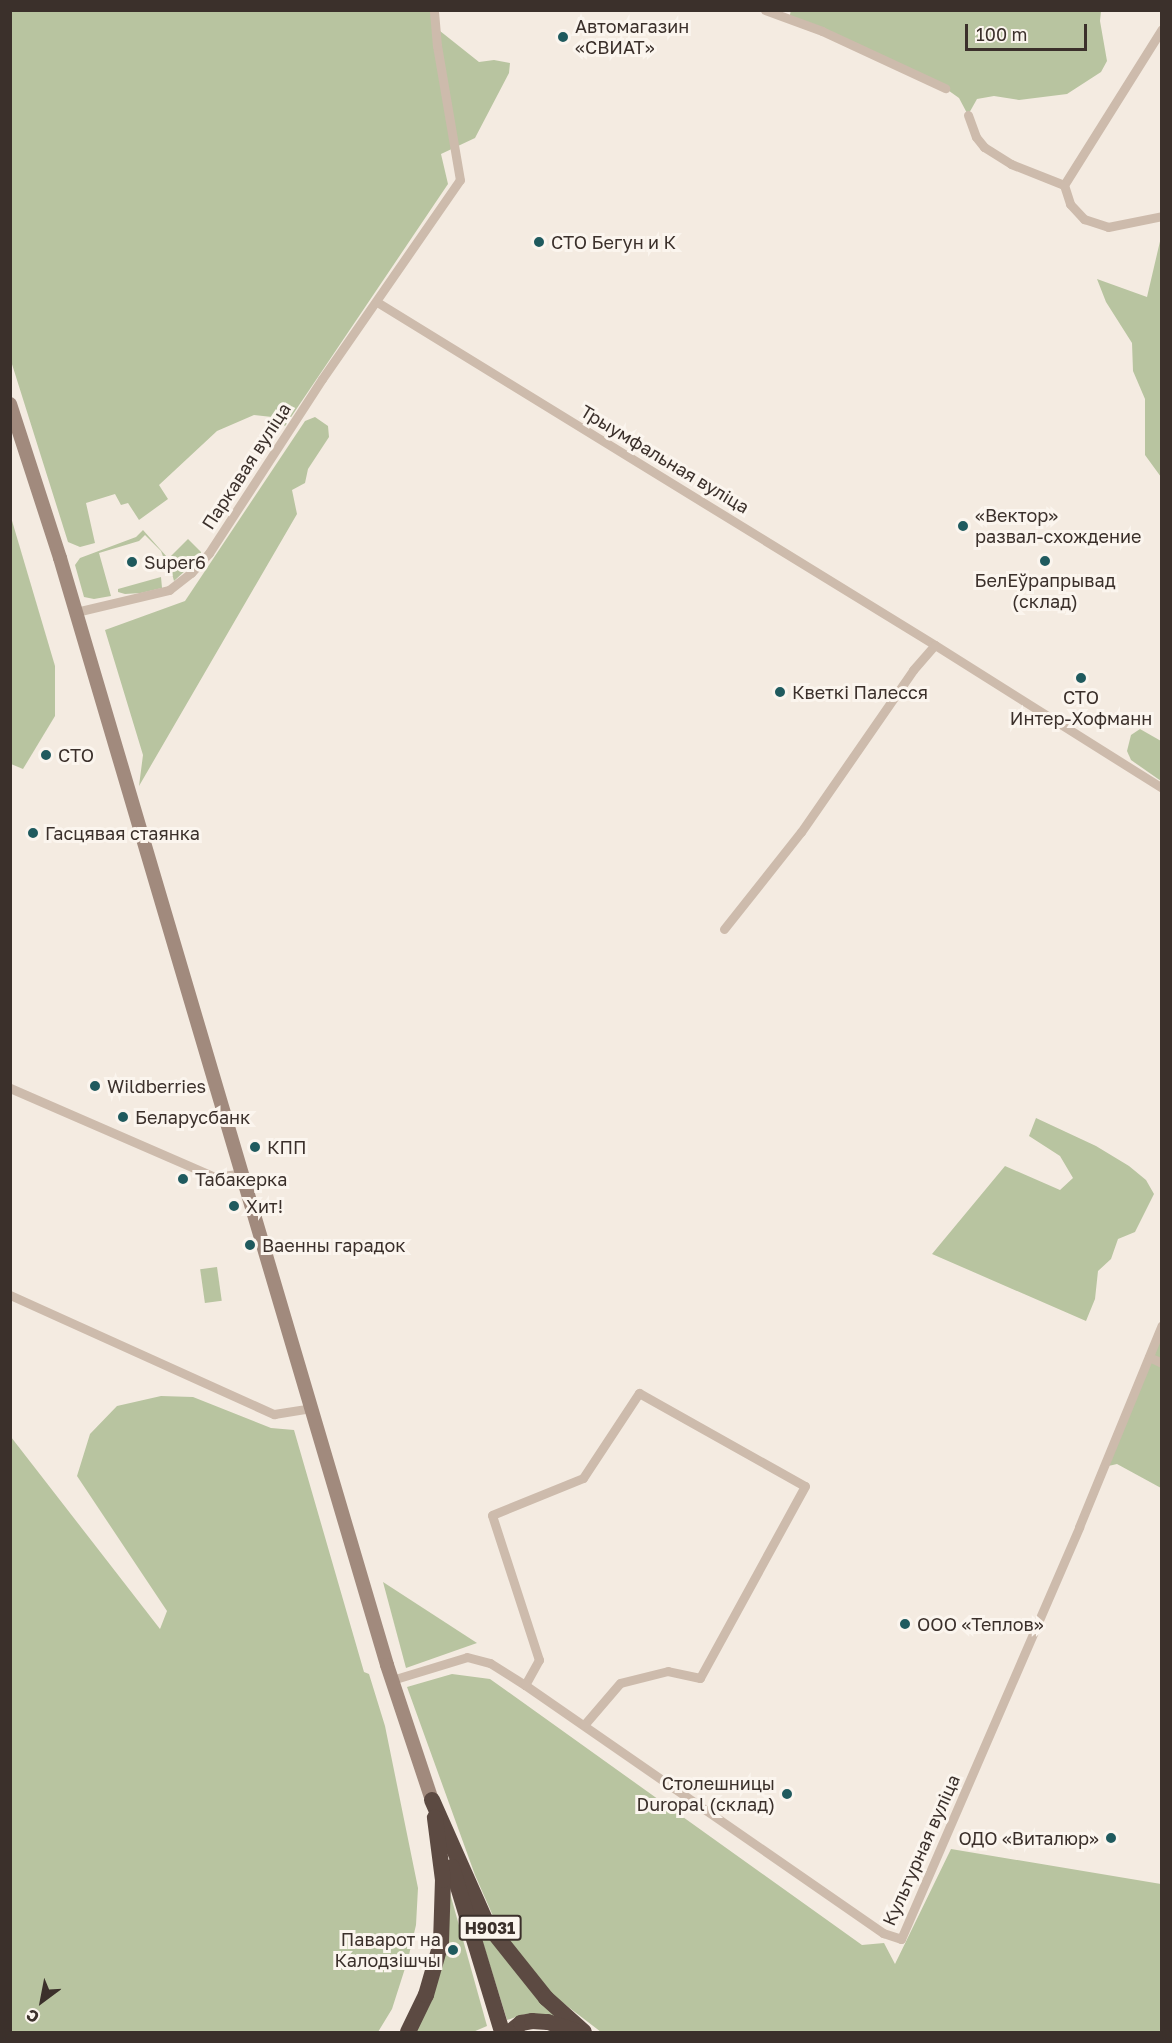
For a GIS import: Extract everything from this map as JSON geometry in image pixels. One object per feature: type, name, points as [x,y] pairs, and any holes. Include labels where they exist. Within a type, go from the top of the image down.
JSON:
[{"type":"highway","name":"Н9031","points":[[408,2032],[426,1995],[441,1942],[443,1880],[432,1800]]},
{"type":"highway","name":"Н9031","points":[[432,1800],[502,2032]]},
{"type":"highway","name":"Н9031","points":[[432,1800],[487,1924],[534,1984],[581,2032]]},
{"type":"highway","name":"Н9031","points":[[510,2032],[521,2023],[532,2021],[548,2022],[581,2032]]},
{"type":"main road","name":"Н9031","points":[[10,404],[75,612],[243,1173],[310,1408],[392,1680],[432,1800]]},
{"type":"street","name":"Паркавая вуліца","points":[[75,612],[163,592],[191,573],[209,553],[322,379],[460,180],[437,46],[434,10]]},
{"type":"street","points":[[765,10],[843,40],[945,88]]},
{"type":"street","points":[[1161,29],[1064,185],[1070,204],[1084,219],[1108,227],[1161,216]]},
{"type":"street","points":[[968,115],[976,137],[984,147],[1011,164],[1064,185]]},
{"type":"street","name":"Трыумфальная вуліца","points":[[377,302],[935,645],[1161,788]]},
{"type":"street","points":[[724,929],[801,832],[913,670],[935,645]]},
{"type":"street","points":[[10,1088],[215,1177],[243,1173]]},
{"type":"street","points":[[10,1295],[274,1414],[310,1408]]},
{"type":"street","points":[[1161,1325],[1149,1358],[1161,1363]]},
{"type":"street","name":"Культурная вуліца","points":[[392,1680],[466,1657],[490,1663],[584,1725],[884,1933],[901,1939],[1079,1527],[1149,1358]]},
{"type":"street","points":[[525,1685],[539,1660],[492,1515],[583,1478],[639,1393],[805,1486],[700,1678],[668,1671],[620,1683],[584,1725]]},
{"type":"green space","points":[[791,10],[1101,11],[1100,21],[1107,61],[1101,72],[1067,94],[1019,100],[994,96],[977,99],[968,115],[959,98],[945,88],[789,19]]},
{"type":"green space","points":[[10,11],[431,11],[435,27],[479,62],[494,60],[510,63],[509,73],[475,138],[441,154],[448,184],[285,426],[272,417],[254,415],[217,431],[159,485],[168,499],[139,520],[128,503],[121,505],[115,494],[86,503],[95,543],[80,547],[68,542],[11,361]]},
{"type":"green space","points":[[1161,237],[1162,477],[1145,455],[1145,399],[1133,371],[1132,343],[1106,302],[1097,279],[1147,297]]},
{"type":"green space","points":[[315,417],[328,426],[329,437],[308,469],[305,483],[292,490],[297,514],[139,786],[143,755],[105,630],[185,601],[305,421]]},
{"type":"green space","points":[[10,514],[55,666],[55,716],[23,769],[11,764]]},
{"type":"green space","points":[[143,530],[167,557],[164,559],[161,551],[145,535],[139,541],[99,553],[111,596],[94,599],[84,597],[75,565],[80,558],[136,537]]},
{"type":"green space","points":[[188,539],[201,552],[201,556],[174,581],[168,559]]},
{"type":"green space","points":[[161,577],[162,588],[141,593],[118,592],[118,589]]},
{"type":"green space","points":[[1140,729],[1161,741],[1161,781],[1131,760],[1127,751],[1131,735]]},
{"type":"green space","points":[[1036,1118],[1096,1146],[1129,1166],[1146,1180],[1154,1194],[1135,1232],[1118,1239],[1111,1259],[1098,1271],[1095,1299],[1086,1321],[932,1254],[1005,1166],[1060,1190],[1073,1178],[1060,1156],[1029,1136]]},
{"type":"green space","points":[[217,1267],[222,1301],[205,1303],[200,1269]]},
{"type":"green space","points":[[1161,1325],[1161,1488],[1117,1464],[1104,1467]]},
{"type":"green space","points":[[161,1396],[193,1397],[271,1428],[294,1430],[364,1672],[369,1674],[385,1726],[418,1888],[416,1925],[408,1959],[392,2009],[378,2032],[11,2032],[11,1437],[160,1629],[167,1611],[77,1476],[90,1434],[117,1406]]},
{"type":"green space","points":[[383,1582],[477,1643],[406,1668]]},
{"type":"green space","points":[[452,1674],[490,1679],[862,1945],[884,1943],[895,1964],[951,1849],[1161,1884],[1161,2032],[601,2032],[554,1996],[500,1932],[475,1875],[407,1687]]},
{"type":"green space","points":[[448,1886],[487,2026],[473,2032],[414,2032]]},
{"type":"green space","points":[[468,1895],[565,2022],[525,2014],[507,2020]]},
{"type":"place","name":"Автомагазин «СВИАТ»","points":[[563,37]]},
{"type":"place","name":"СТО Бегун и К","points":[[539,242]]},
{"type":"place","name":"«Вектор» развал-схождение","points":[[963,526]]},
{"type":"place","name":"БелЕўрапрывад (склад)","points":[[1045,561]]},
{"type":"place","name":"Super6","points":[[132,562]]},
{"type":"place","name":"СТО Интер-Хофманн","points":[[1081,678]]},
{"type":"place","name":"Кветкі Палесся","points":[[780,692]]},
{"type":"place","name":"СТО","points":[[46,755]]},
{"type":"place","name":"Гасцявая стаянка","points":[[33,833]]},
{"type":"place","name":"Wildberries","points":[[95,1086]]},
{"type":"place","name":"Беларусбанк","points":[[123,1117]]},
{"type":"place","name":"КПП","points":[[255,1147]]},
{"type":"place","name":"Табакерка","points":[[183,1179]]},
{"type":"place","name":"Хит!","points":[[234,1206]]},
{"type":"place","name":"Ваенны гарадок","points":[[250,1245]]},
{"type":"place","name":"ООО «Теплов»","points":[[905,1624]]},
{"type":"place","name":"Столешницы Duropal (склад)","points":[[787,1794]]},
{"type":"place","name":"ОДО «Виталюр»","points":[[1111,1838]]},
{"type":"place","name":"Паварот на Калодзішчы","points":[[453,1950]]}]
